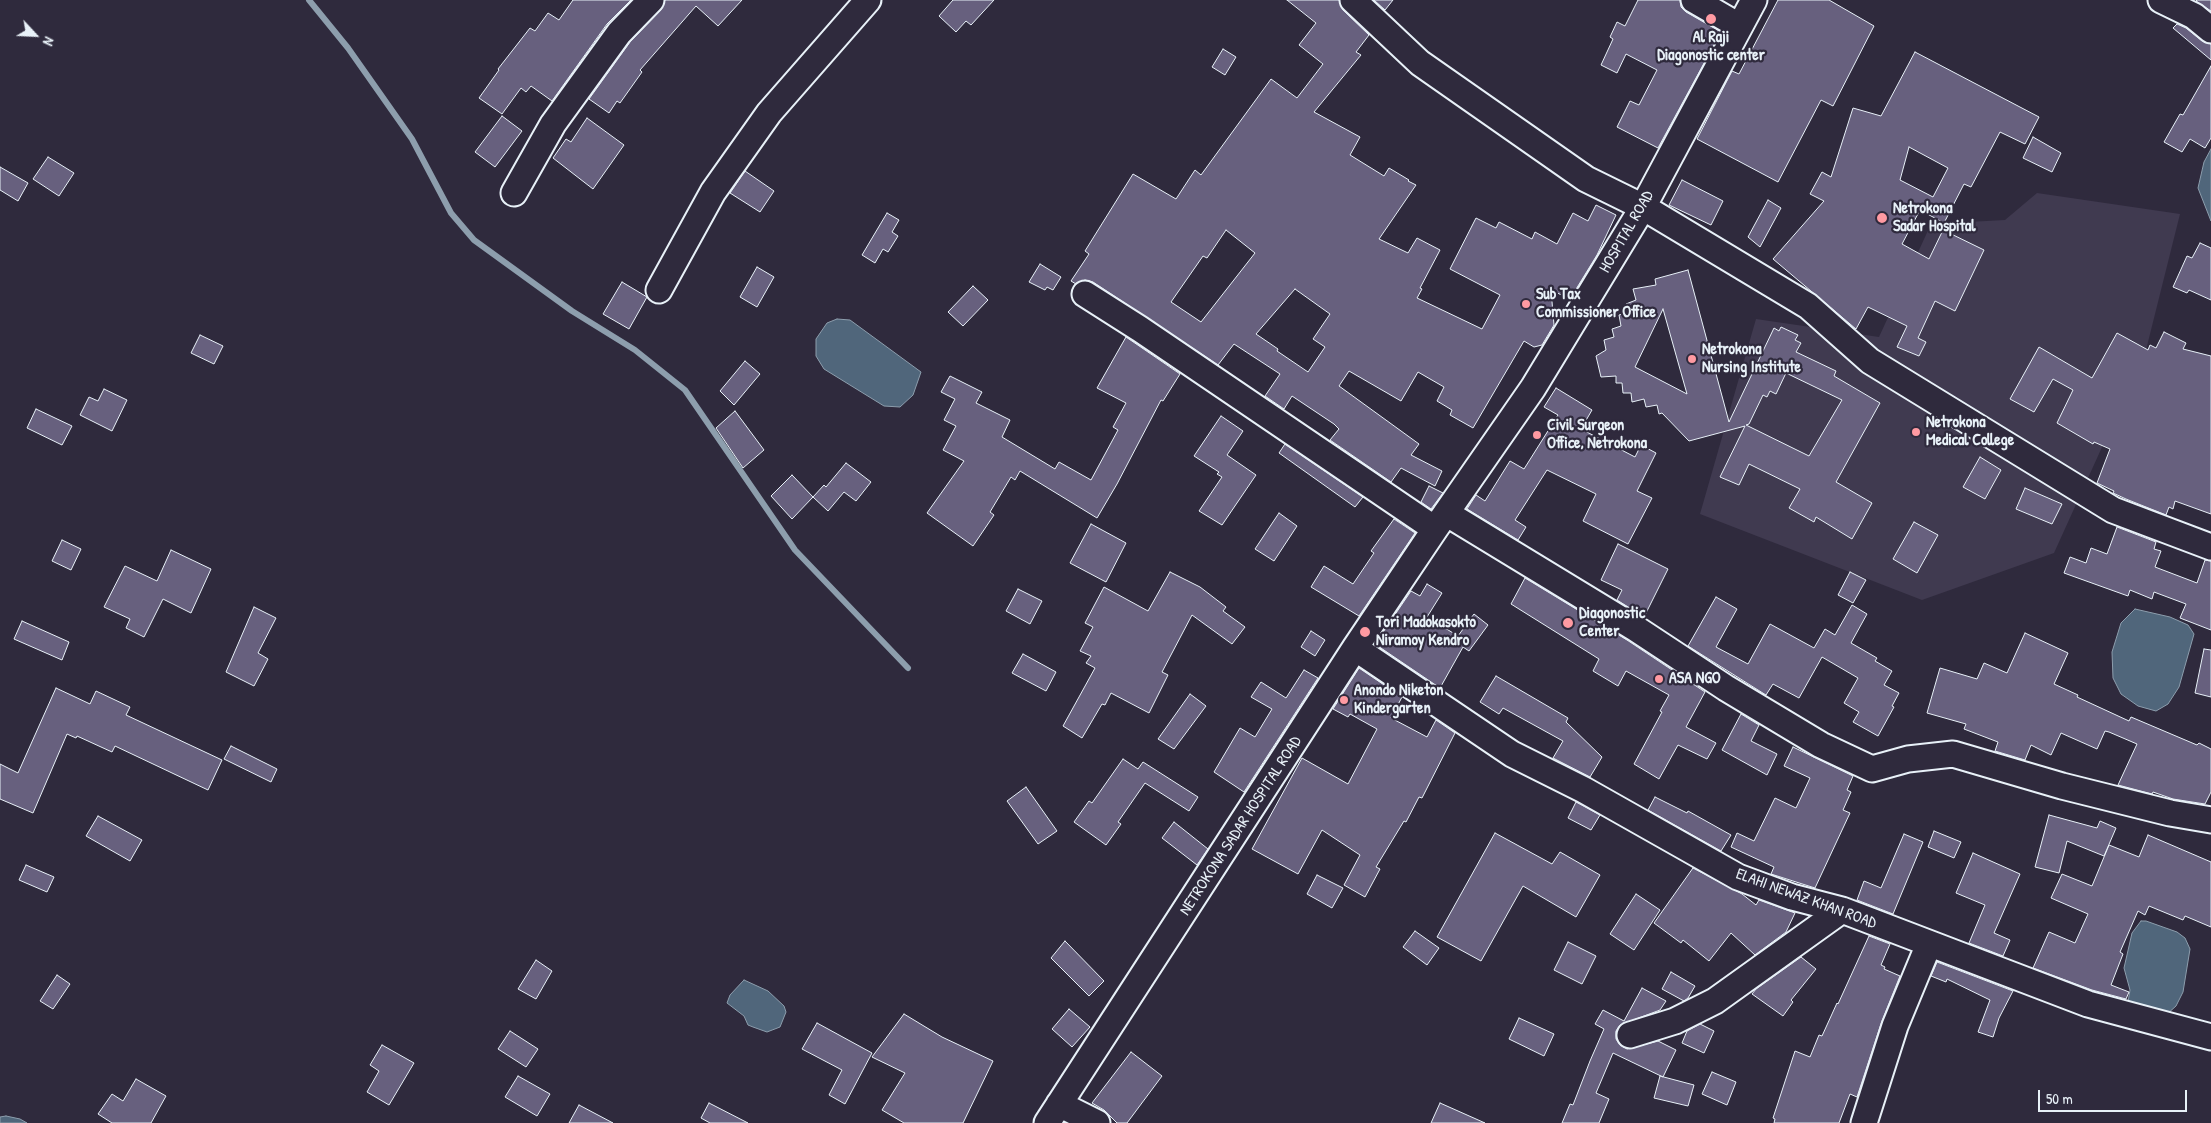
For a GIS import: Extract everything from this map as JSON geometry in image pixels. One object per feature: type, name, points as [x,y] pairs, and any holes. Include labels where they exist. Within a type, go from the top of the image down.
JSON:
[{"type":"street","points":[[514,193],[554,124],[619,33],[651,0]]},
{"type":"street","points":[[659,290],[713,192],[769,114],[868,0]]},
{"type":"street","points":[[1353,0],[1420,63],[1586,180],[1643,207],[1808,306],[1870,362],[2113,510],[2211,547]]},
{"type":"street","points":[[1694,0],[1739,26]]},
{"type":"street","name":"HOSPITAL ROAD","points":[[1440,521],[1533,388],[1643,207],[1754,0]]},
{"type":"street","points":[[2160,0],[2194,16],[2211,30]]},
{"type":"street","points":[[1085,294],[1440,521],[1635,628],[1734,693],[1821,745],[1872,769],[1908,759],[1953,754],[2062,786],[2170,813],[2211,820]]},
{"type":"street","name":"NETROKONA SADAR HOSPITAL ROAD","points":[[1053,1114],[1355,648],[1440,521]]},
{"type":"street","name":"ELAHI NEWAZ KHAN ROAD","points":[[1355,648],[1512,754],[1584,790],[1738,877],[1792,897],[1842,910],[2088,1004],[2211,1037]]},
{"type":"street","points":[[1630,1035],[1675,1021],[1715,1000],[1842,910]]},
{"type":"street","points":[[1864,1123],[1895,1026],[1929,944]]},
{"type":"street","points":[[1053,1114],[1097,1123]]},
{"type":"shaded area","name":"Netrokona Medical College","points":[[2037,193],[2180,214],[2146,350],[2054,553],[1922,600],[1700,514],[1756,319],[1879,337],[1931,224],[2005,220]]},
{"type":"water","points":[[2211,149],[2211,221],[2198,188],[2204,162]]},
{"type":"water","points":[[837,319],[850,320],[921,372],[913,395],[900,407],[884,406],[824,369],[816,356],[816,339],[827,323]]},
{"type":"water","points":[[2135,609],[2170,617],[2188,625],[2194,634],[2179,687],[2168,704],[2156,711],[2138,706],[2121,694],[2113,678],[2112,652],[2121,623]]},
{"type":"water","points":[[2141,921],[2177,932],[2185,938],[2190,949],[2183,992],[2176,1006],[2166,1015],[2128,1002],[2130,990],[2124,968],[2132,933]]},
{"type":"water","points":[[744,980],[768,991],[784,1006],[786,1012],[780,1027],[767,1032],[748,1025],[744,1016],[727,1003],[730,995]]},
{"type":"water","points":[[6,1116],[20,1119],[27,1123],[0,1123],[0,1117]]},
{"type":"building","points":[[573,0],[631,0],[607,24],[552,101],[531,86],[526,92],[521,88],[502,114],[479,98],[498,69],[530,28],[535,31],[548,13],[559,20]]},
{"type":"building","points":[[665,0],[742,0],[718,26],[696,6],[640,70],[642,72],[620,103],[617,101],[609,113],[589,99],[630,42],[661,10]]},
{"type":"building","points":[[953,0],[994,0],[971,25],[966,21],[956,32],[939,16]]},
{"type":"building","points":[[1287,0],[1339,0],[1343,10],[1369,35],[1356,52],[1361,55],[1314,112],[1360,137],[1350,155],[1384,176],[1389,168],[1416,185],[1379,239],[1408,253],[1417,238],[1440,250],[1420,288],[1422,289],[1417,298],[1482,329],[1500,295],[1450,269],[1476,218],[1496,228],[1499,222],[1532,239],[1535,232],[1557,244],[1573,213],[1588,221],[1596,205],[1616,215],[1597,255],[1570,299],[1551,290],[1554,325],[1542,345],[1534,347],[1524,341],[1473,428],[1450,415],[1452,410],[1437,401],[1444,387],[1418,372],[1401,401],[1349,371],[1339,386],[1419,444],[1411,455],[1442,471],[1435,486],[1401,468],[1391,482],[1330,440],[1339,429],[1334,424],[1292,396],[1284,409],[1265,396],[1280,374],[1234,344],[1218,365],[1093,282],[1085,280],[1076,284],[1071,281],[1089,254],[1085,251],[1133,174],[1176,199],[1195,170],[1201,175],[1271,79],[1297,98],[1323,64],[1299,45],[1316,23]],"holes":[[[1226,230],[1255,253],[1201,322],[1171,302],[1203,256],[1207,258]],[[1295,289],[1330,314],[1313,339],[1325,347],[1308,372],[1256,334]]]},
{"type":"building","points":[[1374,0],[1393,0],[1385,10]]},
{"type":"building","points":[[1638,0],[1680,0],[1681,7],[1686,12],[1721,32],[1658,148],[1617,127],[1630,101],[1639,105],[1657,70],[1626,54],[1617,73],[1601,65],[1613,39],[1610,37],[1617,22],[1625,26]]},
{"type":"building","points":[[1778,0],[1829,0],[1874,26],[1833,106],[1821,100],[1778,182],[1697,139],[1732,71],[1739,74]]},
{"type":"building","points":[[2211,0],[2211,11],[2196,1]]},
{"type":"building","points":[[2177,24],[2186,28],[2202,41],[2211,44],[2211,60],[2173,28]]},
{"type":"building","points":[[1223,49],[1236,57],[1225,75],[1212,67]]},
{"type":"building","points":[[1915,52],[2039,117],[2025,144],[2000,132],[1971,187],[1964,184],[1944,223],[1920,210],[1902,244],[1929,259],[1943,230],[1984,250],[1955,311],[1935,301],[1918,338],[1926,342],[1919,356],[1897,347],[1907,326],[1868,307],[1856,329],[1773,259],[1824,201],[1810,194],[1822,172],[1831,177],[1853,108],[1881,116]],"holes":[[[1909,147],[1948,168],[1933,197],[1900,180]]]},
{"type":"building","points":[[2211,66],[2211,138],[2205,148],[2190,139],[2182,152],[2164,142],[2180,114],[2183,115]]},
{"type":"building","points":[[502,116],[522,131],[495,167],[475,152]]},
{"type":"building","points":[[587,118],[624,145],[593,189],[553,158],[566,139],[571,142]]},
{"type":"building","points":[[2033,137],[2061,153],[2052,172],[2023,158]]},
{"type":"building","points":[[48,157],[74,173],[59,196],[33,179]]},
{"type":"building","points":[[0,167],[28,183],[18,201],[0,190]]},
{"type":"building","points":[[745,171],[774,191],[760,212],[730,193]]},
{"type":"building","points":[[1682,180],[1723,201],[1711,225],[1669,205]]},
{"type":"building","points":[[1768,200],[1781,208],[1760,247],[1748,237]]},
{"type":"building","points":[[887,213],[899,220],[892,232],[898,236],[888,252],[883,249],[875,263],[862,255]]},
{"type":"building","points":[[2200,243],[2211,248],[2211,300],[2189,290],[2187,293],[2173,287],[2187,256],[2192,258]]},
{"type":"building","points":[[1040,264],[1061,277],[1053,290],[1047,287],[1045,290],[1029,282]]},
{"type":"building","points":[[757,267],[774,277],[757,307],[740,297]]},
{"type":"building","points":[[1688,270],[1729,422],[1774,328],[1779,331],[1781,327],[1798,335],[1795,340],[1801,343],[1796,352],[1836,371],[1834,376],[1880,403],[1836,482],[1872,503],[1852,539],[1816,517],[1814,522],[1789,508],[1800,489],[1749,464],[1739,485],[1720,477],[1745,426],[1689,441],[1662,413],[1659,414],[1657,405],[1646,407],[1644,399],[1632,402],[1631,393],[1623,393],[1622,383],[1616,383],[1616,376],[1601,377],[1596,356],[1606,350],[1604,340],[1614,337],[1612,329],[1621,326],[1619,315],[1629,312],[1626,304],[1636,300],[1633,289],[1656,285],[1655,279]],"holes":[[[1663,309],[1687,394],[1635,367]],[[1786,373],[1842,400],[1809,456],[1746,425],[1749,424],[1763,395],[1767,397],[1770,391],[1776,394]]]},
{"type":"building","points":[[622,282],[647,297],[629,329],[603,314]]},
{"type":"building","points":[[973,286],[988,300],[963,326],[948,312]]},
{"type":"building","points":[[2164,332],[2186,343],[2183,349],[2211,356],[2211,514],[2175,501],[2173,509],[2169,507],[2166,515],[2113,493],[2114,491],[2097,483],[2110,449],[2094,442],[2093,444],[2057,423],[2073,390],[2053,379],[2034,412],[2010,399],[2039,347],[2092,378],[2117,333],[2148,350],[2150,345],[2156,348]]},
{"type":"building","points":[[200,335],[223,346],[214,364],[191,353]]},
{"type":"building","points":[[1126,337],[1180,374],[1163,401],[1161,400],[1097,518],[1020,471],[1015,480],[1011,477],[990,512],[994,515],[973,546],[927,513],[964,461],[943,450],[956,426],[944,420],[955,399],[941,392],[950,376],[982,392],[976,403],[1010,420],[1002,437],[1055,469],[1059,462],[1091,480],[1118,430],[1113,427],[1126,403],[1097,388]]},
{"type":"building","points":[[745,361],[760,374],[734,405],[720,391]]},
{"type":"building","points":[[1556,388],[1592,410],[1581,429],[1635,457],[1641,445],[1656,453],[1637,491],[1652,498],[1628,544],[1583,521],[1596,494],[1547,470],[1515,520],[1526,527],[1518,540],[1467,509],[1476,495],[1485,501],[1510,461],[1524,469],[1558,415],[1544,407]]},
{"type":"building","points":[[104,389],[127,400],[112,431],[80,415],[89,397],[98,401]]},
{"type":"building","points":[[36,409],[72,426],[62,445],[27,428]]},
{"type":"building","points":[[735,411],[764,450],[743,468],[716,428]]},
{"type":"building","points":[[1221,416],[1243,431],[1227,455],[1256,475],[1222,525],[1199,511],[1222,477],[1217,474],[1219,472],[1194,456]]},
{"type":"building","points":[[1285,444],[1363,497],[1355,507],[1279,453]]},
{"type":"building","points":[[1980,457],[2001,470],[1985,499],[1963,487]]},
{"type":"building","points":[[846,463],[871,482],[856,501],[844,492],[828,511],[813,497],[824,485],[826,487]]},
{"type":"building","points":[[792,475],[813,497],[792,519],[771,496]]},
{"type":"building","points":[[1429,486],[1443,493],[1431,509],[1421,502]]},
{"type":"building","points":[[2025,488],[2062,504],[2052,524],[2016,509]]},
{"type":"building","points":[[1279,513],[1297,526],[1274,561],[1255,549]]},
{"type":"building","points":[[1394,519],[1415,533],[1359,616],[1311,587],[1324,566],[1353,584],[1374,553],[1371,551]]},
{"type":"building","points":[[1914,522],[1938,535],[1917,573],[1893,559]]},
{"type":"building","points":[[1091,524],[1126,543],[1106,582],[1070,563]]},
{"type":"building","points":[[2117,527],[2156,542],[2154,549],[2161,551],[2155,567],[2197,583],[2205,560],[2211,561],[2211,630],[2180,618],[2186,604],[2154,592],[2152,599],[2130,590],[2128,596],[2064,573],[2070,557],[2086,563],[2091,548],[2107,554]]},
{"type":"building","points":[[62,540],[81,549],[71,570],[52,561]]},
{"type":"building","points":[[1618,544],[1668,569],[1644,617],[1617,600],[1622,590],[1601,580]]},
{"type":"building","points":[[171,550],[211,569],[191,613],[163,599],[144,637],[126,628],[130,619],[104,607],[125,566],[157,581]]},
{"type":"building","points":[[1170,572],[1200,587],[1226,607],[1223,611],[1245,627],[1232,644],[1192,615],[1162,672],[1168,675],[1149,713],[1111,693],[1105,705],[1102,704],[1082,738],[1063,726],[1095,668],[1086,663],[1091,656],[1080,651],[1093,627],[1085,623],[1104,587],[1148,611]]},
{"type":"building","points":[[1850,572],[1866,580],[1853,603],[1838,595]]},
{"type":"building","points":[[1525,578],[1627,640],[1705,692],[1686,727],[1716,743],[1707,759],[1678,745],[1659,779],[1634,764],[1669,695],[1626,671],[1618,686],[1593,671],[1599,659],[1511,604]]},
{"type":"building","points":[[1427,584],[1442,593],[1427,617],[1458,636],[1474,614],[1488,625],[1469,651],[1463,647],[1440,688],[1375,644],[1411,591],[1420,596]]},
{"type":"building","points":[[1018,589],[1042,601],[1030,624],[1006,611]]},
{"type":"building","points":[[1716,597],[1737,609],[1716,647],[1748,664],[1770,624],[1814,648],[1825,629],[1835,635],[1852,605],[1867,614],[1851,643],[1877,658],[1875,661],[1892,671],[1884,685],[1899,693],[1892,706],[1894,707],[1878,736],[1853,722],[1859,712],[1844,703],[1858,678],[1822,657],[1799,698],[1773,684],[1766,695],[1688,646]]},
{"type":"building","points":[[254,607],[276,618],[258,653],[268,659],[254,686],[226,672]]},
{"type":"building","points":[[22,621],[69,642],[62,660],[14,639]]},
{"type":"building","points":[[1311,631],[1325,640],[1315,656],[1301,647]]},
{"type":"building","points":[[2025,633],[2068,653],[2054,684],[2129,721],[2131,717],[2211,749],[2211,792],[2205,804],[2173,799],[2153,792],[2152,794],[2118,785],[2137,744],[2109,732],[2105,731],[2097,749],[2061,733],[2051,755],[2031,745],[2025,760],[1995,751],[1998,742],[1964,729],[1966,724],[1927,713],[1940,668],[1977,679],[1984,663],[2007,673]]},
{"type":"building","points":[[2204,649],[2211,650],[2211,697],[2195,693]]},
{"type":"building","points":[[1023,654],[1056,672],[1046,691],[1012,673]]},
{"type":"building","points":[[1359,668],[1402,697],[1391,718],[1427,737],[1436,720],[1455,733],[1422,798],[1419,797],[1406,822],[1404,821],[1376,867],[1380,869],[1365,897],[1344,885],[1360,855],[1322,830],[1298,874],[1252,849],[1302,758],[1348,784],[1377,729],[1350,714],[1348,717],[1333,709]]},
{"type":"building","points":[[1304,670],[1318,678],[1244,792],[1214,772],[1240,728],[1255,737],[1272,709],[1251,697],[1261,682],[1286,698]]},
{"type":"building","points":[[1496,676],[1568,718],[1566,722],[1602,757],[1590,777],[1553,758],[1563,741],[1503,708],[1499,714],[1480,702]]},
{"type":"building","points":[[56,688],[90,704],[96,691],[130,707],[126,715],[222,760],[208,790],[115,746],[112,752],[77,736],[76,738],[67,734],[33,813],[0,799],[0,764],[18,773]]},
{"type":"building","points":[[1190,694],[1206,706],[1174,749],[1158,739]]},
{"type":"building","points":[[1741,714],[1759,725],[1751,741],[1777,754],[1767,775],[1722,750]]},
{"type":"building","points":[[231,746],[277,769],[271,782],[224,759]]},
{"type":"building","points":[[1793,747],[1853,776],[1847,790],[1851,792],[1843,810],[1850,813],[1815,888],[1771,874],[1774,867],[1731,847],[1737,833],[1754,841],[1775,798],[1796,808],[1810,778],[1784,766]]},
{"type":"building","points":[[1123,759],[1138,769],[1143,762],[1198,797],[1189,811],[1145,783],[1118,822],[1121,824],[1106,845],[1074,822],[1089,801],[1092,803]]},
{"type":"building","points":[[1026,787],[1057,831],[1038,844],[1007,801]]},
{"type":"building","points":[[1655,797],[1687,813],[1688,811],[1731,835],[1721,851],[1648,810]]},
{"type":"building","points":[[1576,802],[1600,815],[1591,830],[1568,818]]},
{"type":"building","points":[[2049,815],[2097,828],[2100,821],[2116,828],[2104,856],[2067,841],[2059,873],[2035,867]]},
{"type":"building","points":[[98,816],[142,840],[130,861],[86,836]]},
{"type":"building","points":[[1174,822],[1208,849],[1197,865],[1162,838]]},
{"type":"building","points":[[1934,831],[1961,842],[1954,858],[1928,847]]},
{"type":"building","points":[[1495,833],[1552,864],[1560,852],[1600,875],[1576,917],[1523,886],[1481,961],[1437,937]]},
{"type":"building","points":[[1904,834],[1923,842],[1893,914],[1857,900],[1864,881],[1881,888]]},
{"type":"building","points":[[2148,835],[2211,862],[2211,927],[2185,916],[2183,920],[2149,906],[2145,915],[2138,911],[2120,952],[2123,954],[2111,985],[2129,992],[2126,999],[2092,990],[2033,968],[2049,932],[2075,943],[2088,914],[2051,898],[2062,874],[2092,886],[2109,845],[2139,857]]},
{"type":"building","points":[[1973,853],[2020,874],[1994,933],[2010,940],[2003,956],[1969,943],[1985,905],[1956,893]]},
{"type":"building","points":[[26,865],[54,877],[47,892],[19,880]]},
{"type":"building","points":[[1693,868],[1742,894],[1756,905],[1759,900],[1795,913],[1786,932],[1755,955],[1731,933],[1709,961],[1683,940],[1681,943],[1654,923]]},
{"type":"building","points":[[1317,875],[1343,888],[1332,908],[1307,894]]},
{"type":"building","points":[[1636,894],[1660,910],[1634,950],[1610,934]]},
{"type":"building","points":[[1415,931],[1439,948],[1427,965],[1403,947]]},
{"type":"building","points":[[1869,936],[1890,944],[1881,965],[1885,967],[1884,969],[1900,976],[1882,1021],[1857,1097],[1850,1094],[1839,1123],[1774,1123],[1775,1119],[1773,1118],[1795,1051],[1810,1057],[1819,1035],[1822,1036],[1838,1004]]},
{"type":"building","points":[[1065,941],[1104,981],[1089,996],[1051,958]]},
{"type":"building","points":[[1568,942],[1596,956],[1582,984],[1554,970]]},
{"type":"building","points":[[1801,957],[1816,969],[1791,1000],[1793,1002],[1783,1016],[1752,994],[1756,989]]},
{"type":"building","points":[[536,960],[552,971],[536,999],[518,989]]},
{"type":"building","points":[[1937,962],[2013,991],[1999,1018],[1993,1037],[1978,1032],[1990,1000],[1947,979],[1946,982],[1931,976]]},
{"type":"building","points":[[1671,972],[1695,986],[1684,1001],[1662,989]]},
{"type":"building","points":[[57,975],[70,984],[53,1009],[40,1001]]},
{"type":"building","points":[[1642,988],[1666,1001],[1660,1010],[1620,1025],[1616,1031],[1616,1039],[1620,1045],[1627,1049],[1658,1041],[1676,1050],[1663,1077],[1613,1053],[1596,1093],[1609,1099],[1599,1123],[1562,1123],[1570,1104],[1573,1105],[1604,1029],[1595,1024],[1603,1010],[1624,1021]]},
{"type":"building","points":[[1069,1009],[1090,1027],[1072,1047],[1052,1029]]},
{"type":"building","points":[[904,1014],[942,1037],[993,1061],[963,1123],[904,1123],[882,1110],[905,1073],[872,1057]]},
{"type":"building","points":[[1519,1018],[1554,1034],[1544,1056],[1509,1039]]},
{"type":"building","points":[[817,1023],[872,1053],[845,1104],[829,1095],[842,1070],[802,1049]]},
{"type":"building","points":[[1700,1024],[1714,1031],[1704,1053],[1682,1043],[1687,1031]]},
{"type":"building","points":[[510,1031],[538,1049],[526,1067],[498,1049]]},
{"type":"building","points":[[382,1045],[414,1063],[389,1105],[367,1092],[379,1071],[370,1065]]},
{"type":"building","points":[[1131,1052],[1162,1076],[1127,1123],[1117,1123],[1104,1110],[1092,1103]]},
{"type":"building","points":[[1712,1072],[1736,1082],[1727,1105],[1702,1094]]},
{"type":"building","points":[[518,1076],[550,1094],[537,1116],[505,1097]]},
{"type":"building","points":[[1660,1076],[1694,1085],[1688,1106],[1654,1098]]},
{"type":"building","points":[[136,1079],[166,1096],[151,1123],[112,1123],[98,1114],[112,1094],[123,1101]]},
{"type":"building","points":[[709,1103],[748,1123],[710,1123],[701,1118]]},
{"type":"building","points":[[1440,1103],[1485,1123],[1431,1123]]},
{"type":"building","points":[[579,1105],[613,1123],[569,1123]]},
{"type":"waterway","points":[[309,0],[348,48],[412,139],[451,213],[474,240],[572,311],[635,350],[685,390],[795,550],[908,668]]},
{"type":"place","name":"Al Raji Diagonostic center","points":[[1711,19]]},
{"type":"place","name":"Netrokona Sadar Hospital","points":[[1882,218]]},
{"type":"place","name":"Sub Tax Commissioner Office","points":[[1526,304]]},
{"type":"place","name":"Netrokona Nursing Institute","points":[[1692,359]]},
{"type":"place","name":"Netrokona Medical College","points":[[1916,432]]},
{"type":"place","name":"Civil Surgeon Office, Netrokona","points":[[1537,435]]},
{"type":"place","name":"Diagonostic Center","points":[[1568,623]]},
{"type":"place","name":"Tori Madokasokto Niramoy Kendro","points":[[1365,632]]},
{"type":"place","name":"ASA NGO","points":[[1659,679]]},
{"type":"place","name":"Anondo Niketon Kindergarten","points":[[1344,700]]}]
